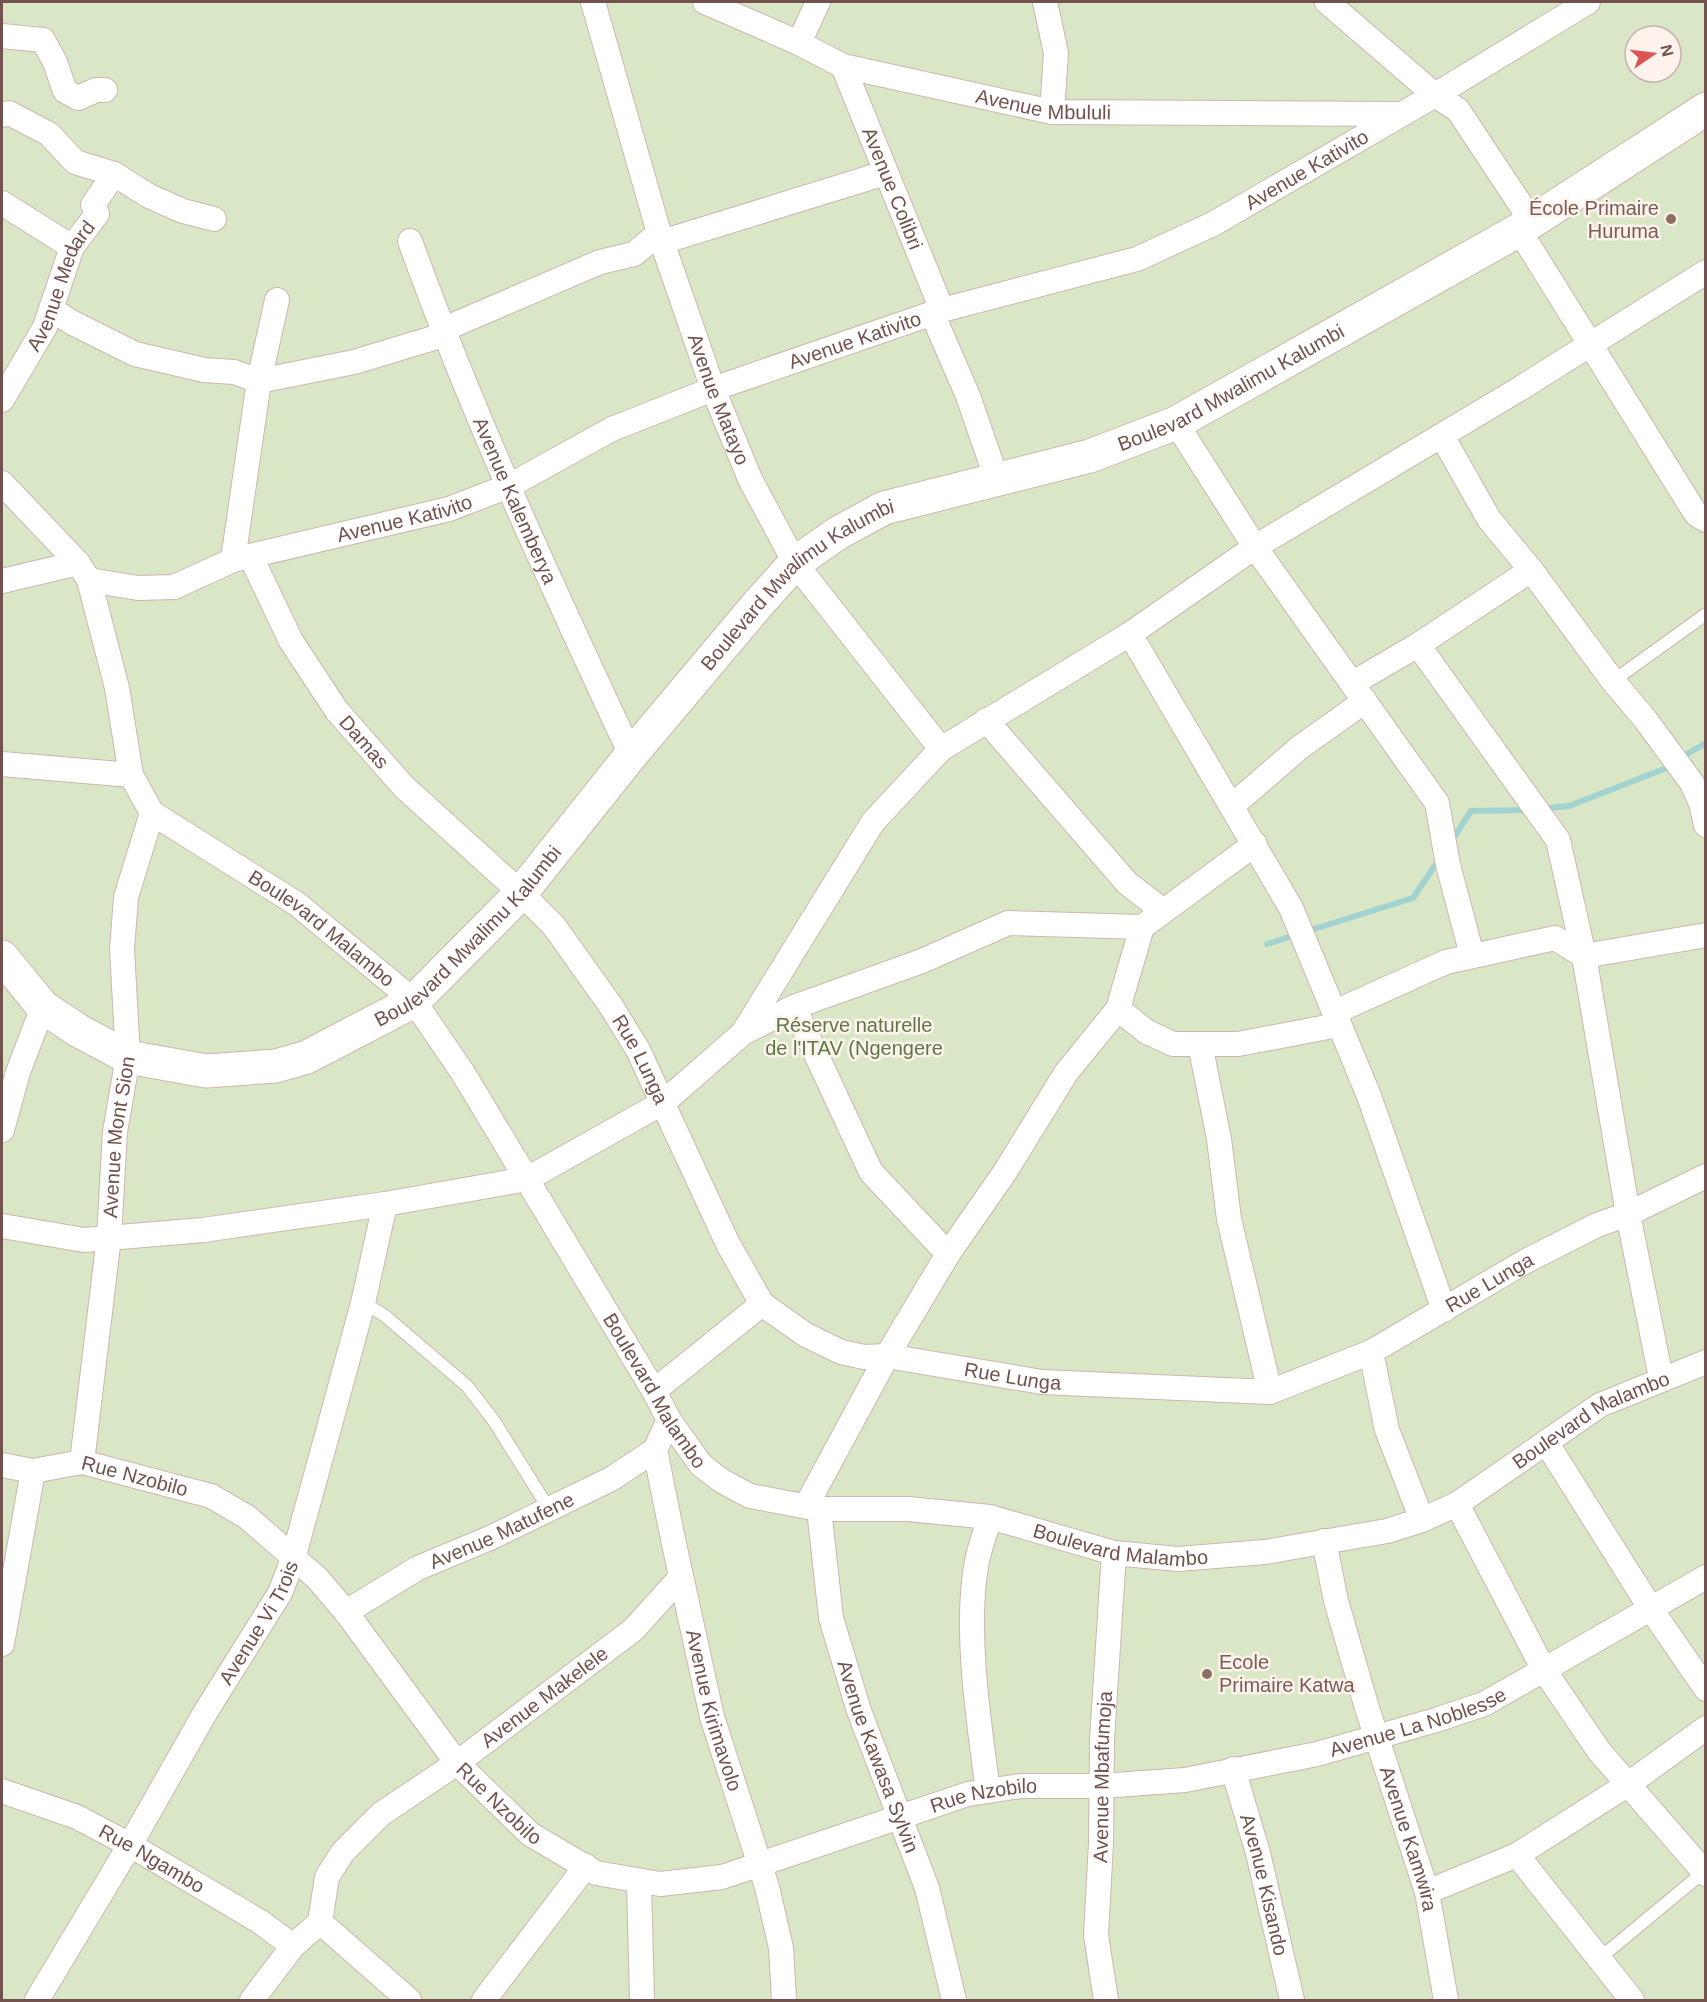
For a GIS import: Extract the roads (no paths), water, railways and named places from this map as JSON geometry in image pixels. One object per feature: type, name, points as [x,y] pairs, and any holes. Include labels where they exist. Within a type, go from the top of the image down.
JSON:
[{"type":"street","name":"Avenue Matayo","points":[[593,2],[660,238],[713,389],[750,479],[795,563],[941,749]]},
{"type":"street","name":"Avenue Mbululi","points":[[705,2],[799,43],[843,66],[1052,112],[1400,114]]},
{"type":"street","points":[[799,43],[818,2]]},
{"type":"street","points":[[1045,2],[1056,53],[1052,112]]},
{"type":"street","points":[[1327,2],[1435,95],[1458,110],[1526,226],[1589,344],[1696,514],[1706,520]]},
{"type":"street","name":"Avenue Kativito","points":[[83,571],[138,588],[174,586],[242,558],[449,509],[509,486],[612,429],[713,389],[937,312],[1137,259],[1213,224],[1435,95],[1588,2]]},
{"type":"street","points":[[2,36],[43,40],[55,62],[65,91],[78,99],[96,90],[105,90]]},
{"type":"street","name":"Avenue Colibri","points":[[843,66],[937,312],[997,480]]},
{"type":"street","name":"Boulevard Mwalimu Kalumbi","points":[[2,957],[43,1007],[128,1057],[206,1071],[276,1066],[307,1057],[414,1001],[521,893],[711,657],[795,563],[838,533],[885,508],[1090,456],[1176,423],[1526,226],[1706,109]]},
{"type":"street","points":[[2,115],[9,113],[49,134],[75,162],[114,174],[149,196],[183,211],[214,219]]},
{"type":"street","points":[[51,309],[71,322],[135,354],[204,370],[234,372],[259,381],[354,362],[437,337],[442,330],[569,274],[600,262],[634,254],[660,238],[885,173]]},
{"type":"street","name":"Avenue Medard","points":[[2,400],[45,327],[72,247],[97,214],[93,205],[114,174]]},
{"type":"street","points":[[2,203],[72,247]]},
{"type":"street","name":"Avenue Kalemberya","points":[[410,241],[442,330],[509,486],[631,755]]},
{"type":"street","points":[[742,1033],[873,822],[941,749],[1130,634],[1256,547],[1442,436],[1589,344],[1702,282]]},
{"type":"street","points":[[242,558],[259,381],[276,300]]},
{"type":"street","points":[[1176,423],[1256,547],[1437,803],[1448,865],[1472,956]]},
{"type":"street","points":[[1442,436],[1489,519],[1531,570],[1612,681],[1645,719],[1692,783],[1701,803],[1706,825]]},
{"type":"street","name":"Boulevard Malambo","points":[[2,483],[83,571],[117,688],[131,775],[152,813],[297,904],[414,1001],[463,1073],[654,1390],[669,1420],[701,1465],[722,1481],[750,1496],[813,1508],[908,1509],[990,1517],[1114,1553],[1178,1559],[1265,1552],[1387,1532],[1422,1520],[1457,1504],[1600,1405],[1661,1378],[1706,1362]]},
{"type":"street","name":"Damas","points":[[242,558],[291,641],[338,711],[404,787],[521,893]]},
{"type":"street","points":[[1233,805],[1359,692],[1418,645],[1531,570]]},
{"type":"street","points":[[2,581],[83,571]]},
{"type":"street","points":[[1130,634],[1233,805],[1291,908],[1369,1096],[1444,1310]]},
{"type":"street","points":[[1418,645],[1558,840],[1584,956],[1628,1214],[1661,1378]]},
{"type":"street","points":[[986,720],[1127,883],[1162,910]]},
{"type":"street","points":[[2,764],[131,775]]},
{"type":"street","name":"Avenue Mont Sion","points":[[82,1462],[108,1237],[115,1132],[128,1057],[122,950],[126,897],[152,813]]},
{"type":"street","points":[[813,1508],[887,1356],[948,1254],[1005,1172],[1066,1073],[1118,1009],[1142,927],[1162,910],[1255,844]]},
{"type":"street","name":"Rue Lunga","points":[[521,893],[554,926],[611,1006],[638,1050],[728,1244],[762,1304],[806,1335],[841,1352],[864,1357],[887,1356],[1042,1382],[1270,1392],[1371,1352],[1568,1239],[1628,1214],[1706,1176]]},
{"type":"street","points":[[2,1226],[84,1240],[203,1230],[385,1204],[527,1179],[664,1102],[742,1033],[794,1007],[922,961],[1008,922],[1142,927]]},
{"type":"street","points":[[1118,1009],[1147,1032],[1173,1044],[1238,1044],[1337,1018],[1446,963],[1472,956],[1555,938],[1584,956],[1706,935]]},
{"type":"street","points":[[2,1130],[18,1072],[43,1007]]},
{"type":"street","points":[[794,1007],[871,1172],[948,1254]]},
{"type":"street","points":[[1200,1044],[1219,1138],[1229,1219],[1270,1392]]},
{"type":"street","name":"Avenue Vi Trois","points":[[37,2001],[205,1713],[280,1593],[293,1559],[363,1304],[385,1204]]},
{"type":"street","points":[[654,1390],[762,1304]]},
{"type":"street","points":[[1371,1352],[1387,1430],[1422,1520]]},
{"type":"street","points":[[655,1450],[669,1420]]},
{"type":"street","points":[[1546,1443],[1651,1609],[1706,1689]]},
{"type":"street","name":"Avenue Matufene","points":[[346,1612],[418,1568],[611,1479],[655,1450]]},
{"type":"street","name":"Avenue Kirimavolo","points":[[655,1450],[712,1717],[760,1865],[781,1948],[784,2001]]},
{"type":"street","name":"Rue Nzobilo","points":[[2,1465],[33,1471],[82,1462],[212,1496],[247,1517],[317,1578],[346,1612],[457,1763],[530,1834],[596,1873],[660,1884],[722,1877],[968,1794],[1021,1786],[1101,1786]]},
{"type":"street","points":[[2,1644],[33,1471]]},
{"type":"street","points":[[1457,1504],[1544,1670],[1599,1752],[1705,1872]]},
{"type":"street","name":"Avenue Kawasa Sylvin","points":[[813,1508],[831,1618],[859,1711],[898,1818],[927,1888],[954,2001]]},
{"type":"street","points":[[988,1791],[977,1711],[973,1628],[977,1562],[990,1517]]},
{"type":"street","name":"Avenue Kamwira","points":[[1324,1541],[1336,1601],[1367,1708],[1427,1892],[1446,2001]]},
{"type":"street","name":"Avenue Mbafumoja","points":[[1106,2001],[1096,1935],[1101,1740],[1114,1553]]},
{"type":"street","name":"Avenue Makelele","points":[[320,1922],[327,1878],[343,1852],[381,1815],[457,1763],[633,1630],[681,1576]]},
{"type":"street","name":"Avenue La Noblesse","points":[[1101,1786],[1185,1780],[1317,1754],[1484,1704],[1706,1577]]},
{"type":"street","points":[[1427,1892],[1517,1855],[1627,1785],[1706,1728]]},
{"type":"street","name":"Avenue Kisando","points":[[1233,1769],[1258,1853],[1292,2001]]},
{"type":"street","name":"Rue Ngambo","points":[[2,1791],[77,1817],[130,1845],[259,1922],[293,1946]]},
{"type":"street","points":[[1517,1855],[1632,2001]]},
{"type":"street","points":[[484,2001],[586,1866]]},
{"type":"street","points":[[639,1882],[642,2001]]},
{"type":"street","points":[[252,2001],[293,1946],[320,1922],[409,2001]]},
{"type":"lane","points":[[1612,681],[1706,614]]},
{"type":"lane","points":[[363,1304],[384,1315],[467,1386],[494,1421],[549,1509]]},
{"type":"lane","points":[[1600,1958],[1705,1872]]},
{"type":"waterway","points":[[1685,755],[1706,743]]},
{"type":"waterway","points":[[1549,808],[1569,806],[1664,769]]},
{"type":"waterway","points":[[1452,840],[1471,811],[1525,810]]},
{"type":"waterway","points":[[1314,929],[1413,898],[1440,858]]},
{"type":"waterway","points":[[1267,944],[1292,936]]},
{"type":"place","name":"École Primaire Huruma","points":[[1671,219]]},
{"type":"place","name":"Ecole Primaire Katwa","points":[[1207,1674]]},
{"type":"park label","name":"Réserve naturelle de l'ITAV (Ngengere","points":[[854,1036]]}]
